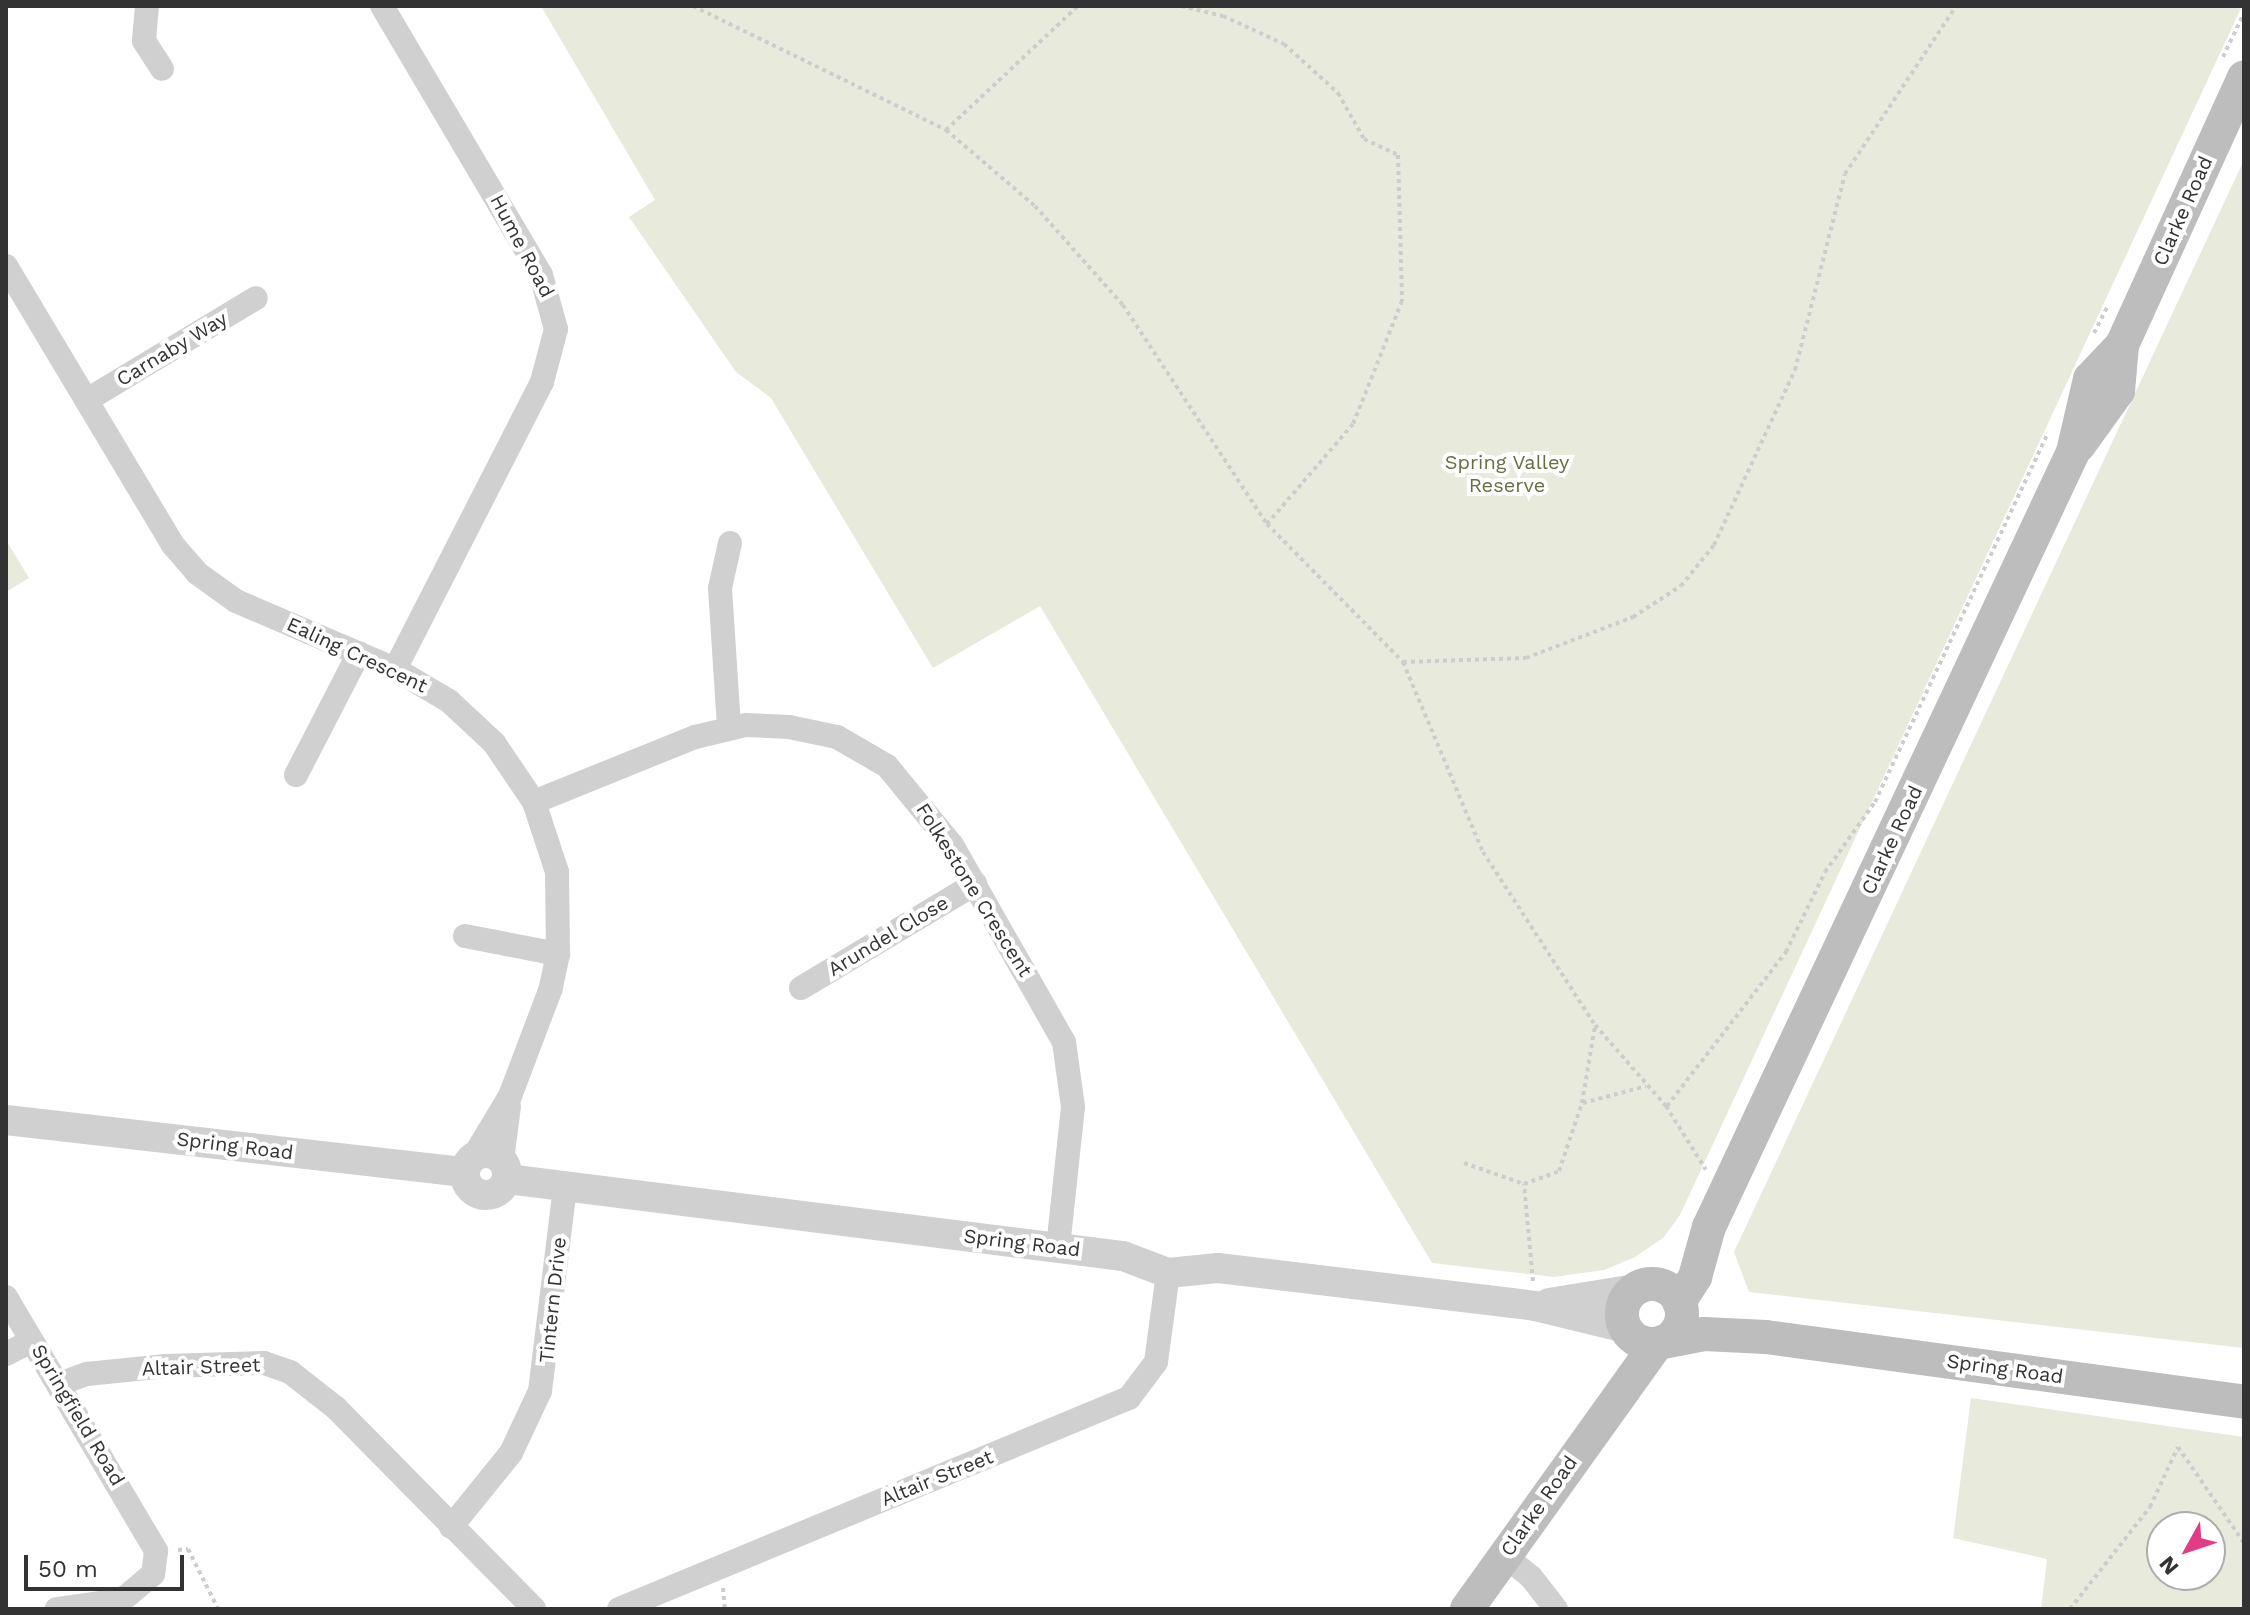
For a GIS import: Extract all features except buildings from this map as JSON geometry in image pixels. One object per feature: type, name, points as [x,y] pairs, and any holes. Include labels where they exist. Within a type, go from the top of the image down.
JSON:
[{"type":"main road","name":"Clarke Road","points":[[1680,1304],[1695,1277],[1716,1214],[2061,440],[2231,74]]},
{"type":"main road","name":"Clarke Road","points":[[1639,1287],[1716,1214]]},
{"type":"main road","points":[[1660,1285],[1680,1304],[1679,1328],[1643,1336],[1623,1307],[1639,1287],[1660,1285]]},
{"type":"main road","name":"Spring Road","points":[[1680,1304],[1766,1337]]},
{"type":"main road","name":"Spring Road","points":[[1643,1336],[1704,1334],[1766,1337],[2244,1402]]},
{"type":"main road","name":"Clarke Road","points":[[1467,1609],[1610,1403],[1632,1384],[1643,1336]]},
{"type":"street","points":[[147,6],[144,41],[162,69]]},
{"type":"street","name":"Hume Road","points":[[382,6],[541,275],[556,329],[542,382],[395,669]]},
{"type":"street","name":"Ealing Crescent","points":[[6,266],[173,545],[197,573],[236,601],[395,669],[449,701],[481,729],[534,802],[557,872],[558,954],[551,988],[487,1167]]},
{"type":"street","name":"Carnaby Way","points":[[87,400],[256,298]]},
{"type":"street","points":[[729,727],[720,588],[730,543]]},
{"type":"street","points":[[296,775],[359,653]]},
{"type":"street","name":"Folkestone Crescent","points":[[534,802],[729,727],[808,730],[863,750],[910,789],[975,884],[1055,1020],[1070,1064],[1073,1107],[1058,1247]]},
{"type":"street","name":"Arundel Close","points":[[801,988],[975,884]]},
{"type":"street","points":[[465,936],[558,954]]},
{"type":"street","name":"Spring Road","points":[[6,1120],[487,1167],[565,1188],[1123,1256],[1168,1273],[1218,1268],[1535,1306],[1643,1336]]},
{"type":"street","name":"Tintern Drive","points":[[451,1527],[511,1453],[540,1391],[565,1188]]},
{"type":"street","name":"Altair Street","points":[[619,1609],[1129,1398],[1156,1362],[1168,1273]]},
{"type":"street","name":"Spring Road","points":[[1535,1306],[1639,1287]]},
{"type":"street","name":"Springfield Road","points":[[6,1297],[153,1543]]},
{"type":"street","points":[[6,1354],[32,1341]]},
{"type":"street","name":"Altair Street","points":[[59,1384],[87,1374],[166,1366],[252,1362],[276,1366],[336,1408],[534,1609]]},
{"type":"street","points":[[57,1609],[122,1600],[153,1574],[153,1543]]},
{"type":"street","points":[[1505,1556],[1531,1577],[1556,1609]]},
{"type":"path","points":[[693,6],[946,130],[1035,206],[1123,305],[1267,524],[1403,662],[1483,852],[1595,1025],[1666,1106],[1716,1214]]},
{"type":"path","points":[[946,130],[1078,6]]},
{"type":"path","points":[[1181,6],[1223,16],[1284,44],[1338,93],[1364,139],[1398,155],[1402,301],[1353,424],[1267,524]]},
{"type":"path","points":[[1403,662],[1526,658],[1633,617],[1681,586],[1714,545],[1795,370],[1845,174],[1956,6]]},
{"type":"path","points":[[2231,74],[2244,13]]},
{"type":"path","points":[[2106,344],[2110,300]]},
{"type":"path","points":[[1666,1106],[1786,952],[1825,872],[1875,802],[2061,440]]},
{"type":"path","points":[[1464,1163],[1524,1184],[1559,1171],[1582,1103],[1595,1025]]},
{"type":"path","points":[[1582,1103],[1646,1086]]},
{"type":"path","points":[[1524,1184],[1535,1306]]},
{"type":"path","points":[[2070,1609],[2150,1507],[2178,1447],[2244,1543]]},
{"type":"path","points":[[153,1543],[188,1549],[218,1609]]},
{"type":"green space","name":"Spring Valley Reserve","points":[[541,6],[2242,6],[1680,1215],[1663,1238],[1635,1257],[1604,1270],[1554,1277],[1432,1263],[1040,606],[933,668],[771,398],[736,372],[629,217],[655,200]]},
{"type":"green space","points":[[2244,160],[2244,1348],[1749,1292],[1734,1252]]},
{"type":"green space","points":[[6,540],[29,578],[6,592]]},
{"type":"green space","points":[[1971,1398],[2244,1437],[2244,1609],[2041,1609],[2047,1559],[1953,1538]]}]
